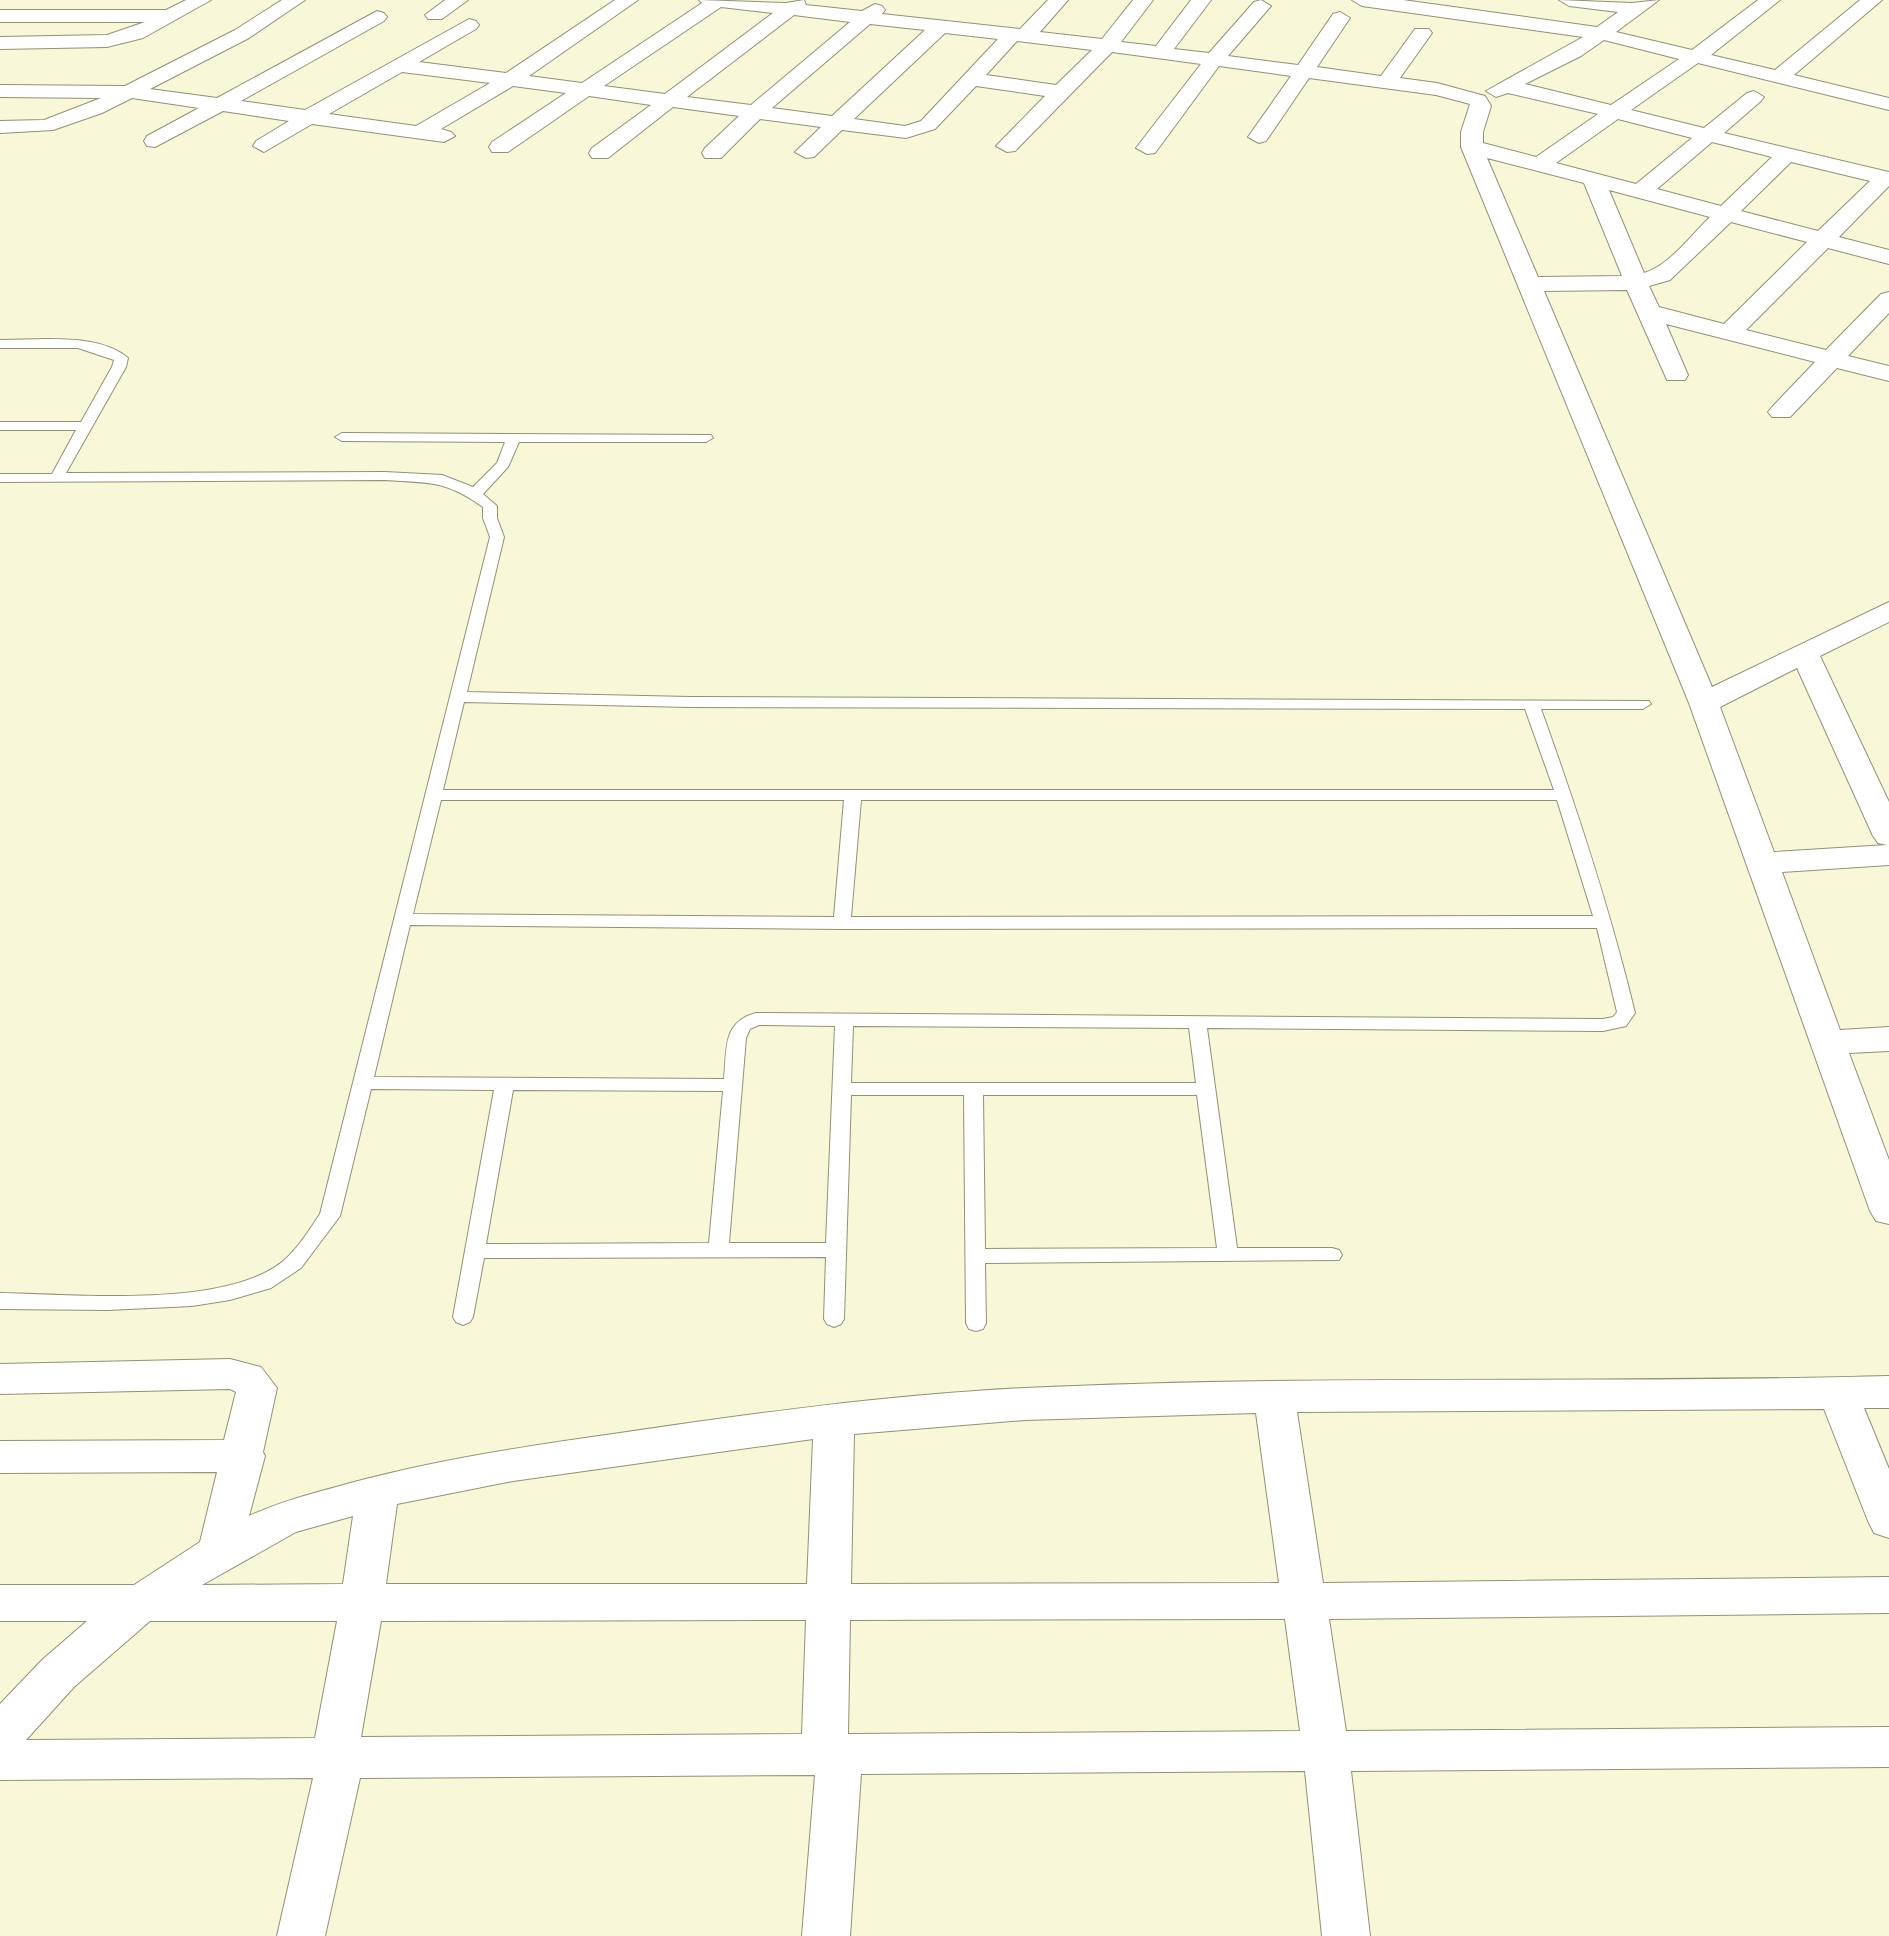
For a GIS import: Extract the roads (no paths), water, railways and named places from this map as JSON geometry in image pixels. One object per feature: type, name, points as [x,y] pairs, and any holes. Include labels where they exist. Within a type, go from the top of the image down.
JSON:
[{"type":"street","points":[[20,0],[45,0]]},
{"type":"street","points":[[0,43],[121,39],[201,0]]},
{"type":"street","points":[[0,127],[63,123],[242,34],[295,0]]},
{"type":"street","points":[[435,15],[458,0]]},
{"type":"street","points":[[421,132],[508,81],[628,0]]},
{"type":"street","points":[[709,0],[796,5],[864,19],[1304,71],[1437,89],[1478,100],[1574,52],[1643,5]]},
{"type":"street","points":[[500,147],[718,0]]},
{"type":"street","points":[[713,153],[754,113],[885,0]]},
{"type":"street","points":[[398,65],[581,92],[906,132],[922,129],[971,79],[1058,0]]},
{"type":"street","points":[[1007,146],[1107,46],[1143,0]]},
{"type":"street","points":[[1161,53],[1201,0]]},
{"type":"street","points":[[1362,0],[1602,34],[1889,104]]},
{"type":"street","points":[[1456,13],[1479,0]]},
{"type":"street","points":[[1569,0],[1643,5]]},
{"type":"street","points":[[1540,164],[1695,57],[1770,0]]},
{"type":"street","points":[[1779,77],[1872,0]]},
{"type":"street","points":[[600,153],[796,5]]},
{"type":"street","points":[[1147,148],[1214,60],[1261,6]]},
{"type":"street","points":[[0,16],[170,16]]},
{"type":"street","points":[[155,141],[377,17]]},
{"type":"street","points":[[1259,137],[1340,18]]},
{"type":"street","points":[[264,146],[310,116],[469,25]]},
{"type":"street","points":[[806,152],[940,27]]},
{"type":"street","points":[[1387,82],[1422,33]]},
{"type":"street","points":[[0,71],[60,71]]},
{"type":"street","points":[[123,71],[170,71]]},
{"type":"street","points":[[971,79],[1061,92]]},
{"type":"street","points":[[1866,98],[1889,80]]},
{"type":"street","points":[[1506,86],[1887,179]]},
{"type":"street","points":[[0,91],[130,92],[444,136]]},
{"type":"street","points":[[1642,190],[1754,97]]},
{"type":"street","points":[[1478,100],[1481,106],[1472,132],[1472,147],[1704,703],[1889,1211]]},
{"type":"street","points":[[1472,147],[1889,257]]},
{"type":"street","points":[[1529,284],[1636,283],[1662,275],[1787,154]]},
{"type":"street","points":[[1593,178],[1676,375]]},
{"type":"street","points":[[1730,332],[1887,179]]},
{"type":"street","points":[[1781,412],[1889,299]]},
{"type":"street","points":[[1649,312],[1889,374]]},
{"type":"street","points":[[1704,703],[1889,611]]},
{"type":"street","points":[[1805,655],[1875,776],[1889,836]]},
{"type":"street","points":[[1762,863],[1889,855]]},
{"type":"street","points":[[1828,1042],[1889,1039]]},
{"type":"street","points":[[0,1379],[230,1374],[247,1378],[257,1388],[244,1456],[220,1549]]},
{"type":"street","points":[[0,1737],[19,1713],[83,1653],[143,1603],[220,1549],[287,1518],[401,1484],[789,1423],[1025,1404],[1274,1398],[1889,1392]]},
{"type":"street","points":[[1838,1394],[1889,1521]]},
{"type":"street","points":[[1274,1398],[1326,1751],[1346,1936]]},
{"type":"street","points":[[824,1755],[834,1420]]},
{"type":"street","points":[[0,1457],[244,1456]]},
{"type":"street","points":[[334,1758],[362,1603],[378,1491]]},
{"type":"street","points":[[0,1603],[1304,1601],[1889,1595]]},
{"type":"street","points":[[0,1760],[1889,1747]]},
{"type":"street","points":[[824,1755],[839,1758],[826,1936]]},
{"type":"street","points":[[301,1936],[340,1763],[334,1758]]},
{"type":"lane","points":[[0,344],[87,344],[104,348],[121,358],[119,367],[56,478]]},
{"type":"lane","points":[[0,426],[86,426]]},
{"type":"lane","points":[[342,437],[706,438]]},
{"type":"lane","points":[[474,495],[503,464],[514,437]]},
{"type":"lane","points":[[0,478],[399,476],[442,479],[464,487],[490,506],[490,518],[497,537],[330,1216],[287,1269],[239,1292],[185,1300],[0,1301]]},
{"type":"lane","points":[[458,697],[690,702],[1643,704]]},
{"type":"lane","points":[[718,1250],[737,1038],[743,1025],[756,1019],[1603,1025],[1619,1022],[1626,1013],[1624,994],[1564,795],[1531,704]]},
{"type":"lane","points":[[434,795],[1564,795]]},
{"type":"lane","points":[[842,923],[853,795]]},
{"type":"lane","points":[[404,919],[842,923],[1604,922]]},
{"type":"lane","points":[[834,1319],[844,1018]]},
{"type":"lane","points":[[1197,1021],[1228,1256]]},
{"type":"lane","points":[[363,1083],[731,1085]]},
{"type":"lane","points":[[463,1317],[505,1084]]},
{"type":"lane","points":[[842,1089],[1206,1089]]},
{"type":"lane","points":[[973,1089],[976,1323]]},
{"type":"lane","points":[[475,1251],[836,1250]]},
{"type":"lane","points":[[975,1256],[1332,1255]]}]
